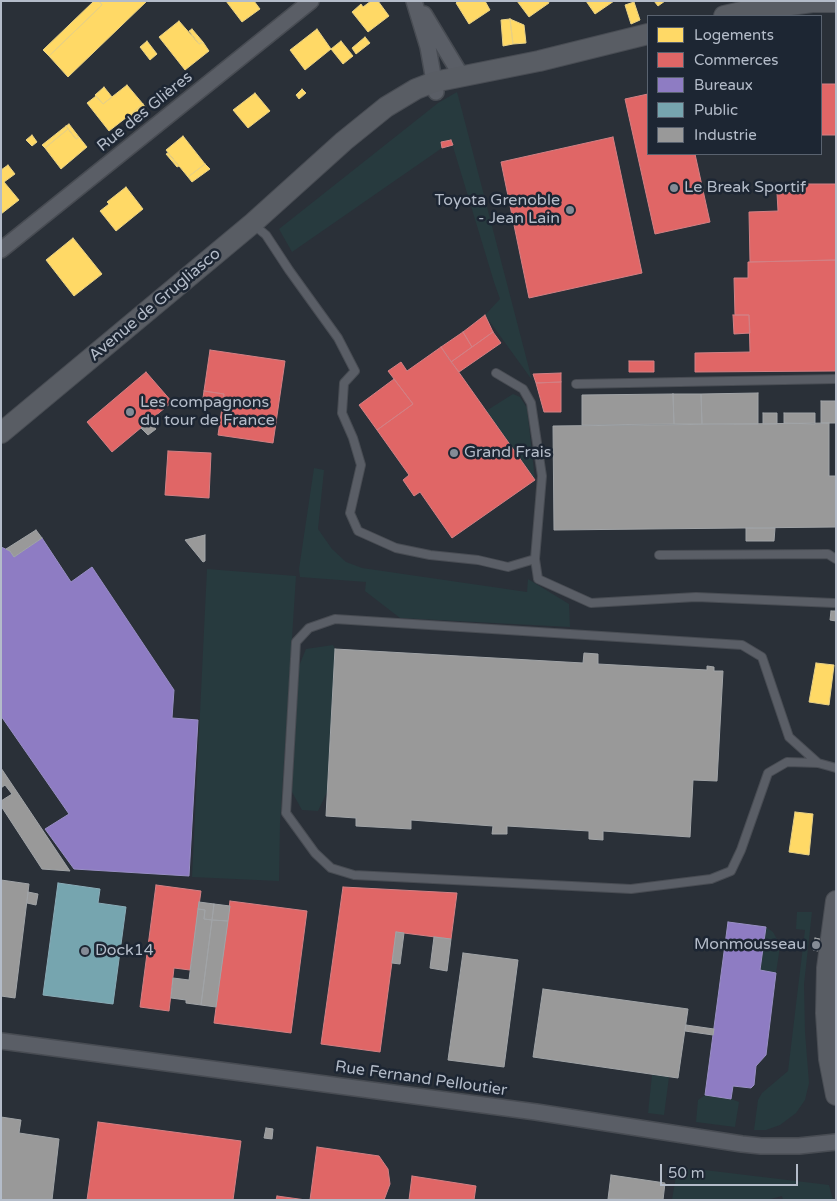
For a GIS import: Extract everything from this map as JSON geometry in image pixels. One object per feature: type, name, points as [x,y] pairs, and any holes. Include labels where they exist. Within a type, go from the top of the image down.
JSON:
[{"type":"main road","points":[[728,15],[812,2],[836,2]]},
{"type":"main road","name":"Avenue de Grugliasco","points":[[1,433],[253,223],[344,140],[386,107],[416,89],[435,87],[462,77],[539,61],[647,34]]},
{"type":"main road","points":[[836,901],[832,968],[826,1012],[829,1059],[836,1095]]},
{"type":"street","name":"Rue des Glières","points":[[1,250],[311,1]]},
{"type":"street","points":[[416,1],[462,77]]},
{"type":"street","points":[[416,1],[428,47],[435,87]]},
{"type":"street","name":"Rue Fernand Pelloutier","points":[[1,1041],[536,1112],[742,1144],[799,1146],[836,1142]]},
{"type":"lane","points":[[253,223],[266,235],[338,338],[355,371],[344,383],[342,413],[361,465],[350,513],[358,531],[396,548],[430,556],[478,560],[508,567],[535,559]]},
{"type":"lane","points":[[496,373],[523,389],[532,403],[542,476],[535,559],[538,578],[591,603],[696,597],[834,603]]},
{"type":"lane","points":[[576,384],[836,379]]},
{"type":"lane","points":[[658,555],[828,554],[836,559]]},
{"type":"lane","points":[[818,762],[790,738],[762,657],[742,645],[336,619],[309,628],[296,642],[286,813],[315,853],[331,868],[354,875],[631,889],[712,879],[731,871],[742,850],[768,773],[787,762],[818,762],[836,768]]},
{"type":"green space","points":[[457,92],[532,380],[485,315],[500,299],[451,140],[441,142],[442,148],[292,252],[279,229],[438,103]]},
{"type":"green space","points":[[513,394],[520,397],[527,408],[535,480],[486,411]]},
{"type":"green space","points":[[314,468],[324,470],[318,529],[332,549],[346,562],[362,568],[527,592],[528,579],[569,604],[570,627],[400,618],[365,591],[366,582],[300,577],[299,569]]},
{"type":"green space","points":[[207,569],[296,576],[280,823],[279,881],[192,877]]},
{"type":"green space","points":[[333,645],[335,649],[327,792],[318,811],[302,810],[292,792],[299,666],[306,649]]},
{"type":"green space","points":[[797,912],[812,912],[804,984],[809,1083],[805,1100],[796,1113],[780,1125],[766,1130],[754,1130],[758,1100],[762,1093],[788,1071],[805,930],[796,929]]},
{"type":"green space","points":[[766,927],[773,932],[779,943],[776,973],[760,970]]},
{"type":"green space","points":[[652,1075],[669,1077],[664,1115],[648,1113]]},
{"type":"green space","points":[[705,1095],[739,1102],[735,1127],[696,1122],[698,1100]]},
{"type":"green space","points":[[696,1169],[829,1185],[833,1200],[783,1200],[782,1196],[767,1200],[672,1200],[677,1170]]},
{"type":"building: Logements","points":[[94,1],[99,1],[102,5],[49,56],[43,50]]},
{"type":"building: Logements","points":[[99,1],[147,1],[68,77],[49,56],[102,5]]},
{"type":"building: Logements","points":[[226,1],[254,1],[260,9],[242,22]]},
{"type":"building: Logements","points":[[371,1],[378,1],[389,16],[368,32],[352,12],[361,4],[363,7]]},
{"type":"building: Logements","points":[[458,1],[485,1],[490,10],[469,24],[456,3]]},
{"type":"building: Logements","points":[[517,1],[548,1],[549,3],[529,17]]},
{"type":"building: Logements","points":[[586,1],[614,1],[595,14]]},
{"type":"building: Logements","points":[[654,1],[665,1],[658,6]]},
{"type":"building: Logements","points":[[634,2],[640,20],[631,24],[625,5]]},
{"type":"building: Logements","points":[[510,19],[524,25],[526,43],[513,44]]},
{"type":"building: Logements","points":[[510,19],[513,44],[503,46],[501,20]]},
{"type":"building: Logements","points":[[179,21],[199,44],[203,42],[209,51],[185,70],[159,37]]},
{"type":"building: Logements","points":[[192,29],[203,42],[199,44],[189,31]]},
{"type":"building: Logements","points":[[317,29],[331,49],[305,70],[290,50]]},
{"type":"building: Logements","points":[[365,37],[370,43],[356,54],[352,48]]},
{"type":"building: Logements","points":[[147,41],[157,54],[150,60],[140,47]]},
{"type":"building: Logements","points":[[341,41],[353,56],[343,64],[331,49]]},
{"type":"building: Logements","points":[[127,85],[143,104],[130,115],[134,119],[131,121],[127,117],[109,131],[87,103],[96,96],[103,104]]},
{"type":"building: Logements","points":[[104,87],[112,97],[103,104],[95,95]]},
{"type":"building: Logements","points":[[302,89],[306,93],[299,99],[296,95]]},
{"type":"building: Logements","points":[[255,93],[270,111],[248,128],[233,110]]},
{"type":"building: Logements","points":[[143,104],[145,107],[132,117],[130,115]]},
{"type":"building: Logements","points":[[69,124],[79,137],[76,139],[66,126]]},
{"type":"building: Logements","points":[[66,126],[68,129],[45,148],[42,145]]},
{"type":"building: Logements","points":[[68,129],[76,139],[79,137],[87,147],[61,169],[45,148]]},
{"type":"building: Logements","points":[[32,135],[37,142],[32,146],[26,140]]},
{"type":"building: Logements","points":[[183,136],[205,164],[188,177],[166,150]]},
{"type":"building: Logements","points":[[168,153],[179,166],[177,167],[166,154]]},
{"type":"building: Logements","points":[[205,164],[210,169],[192,182],[188,177]]},
{"type":"building: Logements","points":[[8,165],[15,174],[4,182],[19,200],[1,214],[1,170]]},
{"type":"building: Logements","points":[[126,187],[143,209],[116,231],[100,211],[109,204],[107,202]]},
{"type":"building: Logements","points":[[73,238],[102,274],[74,296],[46,260]]},
{"type":"building: Logements","points":[[816,663],[834,665],[829,705],[809,702]]},
{"type":"building: Logements","points":[[795,812],[813,814],[809,855],[789,852]]},
{"type":"building: Commerces","points":[[822,84],[836,84],[836,135],[822,135]]},
{"type":"building: Commerces","name":"Le Break Sportif","points":[[647,94],[647,155],[695,155],[710,222],[655,234],[625,99]]},
{"type":"building: Commerces","name":"Toyota Grenoble - Jean Lain","points":[[613,137],[642,273],[529,298],[501,162]]},
{"type":"building: Commerces","points":[[451,140],[453,145],[442,148],[441,142]]},
{"type":"building: Commerces","points":[[804,184],[836,184],[836,260],[750,262],[749,212],[778,211],[777,193],[804,192]]},
{"type":"building: Commerces","points":[[836,260],[836,371],[695,372],[695,353],[750,352],[749,315],[735,315],[734,278],[748,278],[748,262]]},
{"type":"building: Commerces","points":[[485,315],[493,332],[472,347],[463,332]]},
{"type":"building: Commerces","points":[[733,315],[749,315],[750,333],[734,334]]},
{"type":"building: Commerces","points":[[463,332],[472,347],[451,362],[441,347]]},
{"type":"building: Commerces","points":[[493,332],[501,343],[459,372],[451,362]]},
{"type":"building: Commerces","name":"Grand Frais","points":[[441,347],[535,480],[452,538],[420,492],[414,496],[403,480],[409,475],[377,430],[413,404],[388,371],[401,362],[407,371]]},
{"type":"building: Commerces","points":[[210,350],[285,361],[273,443],[218,435],[224,394],[204,391]]},
{"type":"building: Commerces","points":[[629,361],[654,361],[654,372],[629,372]]},
{"type":"building: Commerces","name":"Les compagnons du tour de France","points":[[146,372],[172,402],[112,452],[87,422]]},
{"type":"building: Commerces","points":[[561,373],[561,382],[536,383],[533,374]]},
{"type":"building: Commerces","points":[[394,379],[413,404],[377,430],[359,405]]},
{"type":"building: Commerces","points":[[561,382],[561,412],[544,412],[536,383]]},
{"type":"building: Commerces","points":[[204,391],[224,394],[222,408],[202,405]]},
{"type":"building: Commerces","points":[[168,451],[211,453],[209,498],[165,495]]},
{"type":"building: Commerces","points":[[156,885],[201,891],[190,970],[174,968],[169,1011],[140,1007]]},
{"type":"building: Commerces","points":[[343,887],[457,893],[451,939],[396,932],[380,1052],[321,1044]]},
{"type":"building: Commerces","points":[[230,901],[307,911],[291,1033],[214,1023]]},
{"type":"building: Commerces","points":[[98,1122],[241,1141],[233,1200],[87,1200]]},
{"type":"building: Commerces","points":[[317,1147],[379,1156],[388,1169],[390,1184],[384,1200],[310,1200]]},
{"type":"building: Commerces","points":[[412,1176],[476,1186],[474,1200],[409,1200]]},
{"type":"building: Commerces","points":[[277,1196],[306,1200],[276,1200]]},
{"type":"building: Bureaux","points":[[42,538],[71,582],[92,567],[174,690],[172,718],[198,720],[189,876],[74,869],[45,829],[69,814],[1,716],[1,547],[10,551],[14,557]]},
{"type":"building: Bureaux","points":[[728,922],[766,927],[760,970],[776,973],[766,1055],[756,1066],[754,1085],[751,1088],[733,1086],[731,1099],[705,1095]]},
{"type":"building: Public","name":"Dock14","points":[[58,883],[100,889],[98,903],[126,907],[113,1004],[43,995]]},
{"type":"building: Industrie","points":[[758,393],[758,424],[702,424],[701,394]]},
{"type":"building: Industrie","points":[[673,394],[701,394],[702,424],[674,424]]},
{"type":"building: Industrie","points":[[673,394],[674,424],[582,425],[582,395]]},
{"type":"building: Industrie","points":[[821,401],[836,401],[836,423],[821,423]]},
{"type":"building: Industrie","points":[[763,413],[777,413],[777,424],[763,424]]},
{"type":"building: Industrie","points":[[784,413],[815,413],[815,424],[784,423]]},
{"type":"building: Industrie","points":[[149,421],[156,429],[148,435],[141,428]]},
{"type":"building: Industrie","points":[[829,423],[829,476],[836,476],[836,527],[554,530],[553,426]]},
{"type":"building: Industrie","points":[[746,528],[775,528],[774,541],[746,541]]},
{"type":"building: Industrie","points":[[36,530],[42,538],[14,557],[6,549]]},
{"type":"building: Industrie","points":[[205,535],[205,561],[203,562],[185,540]]},
{"type":"building: Industrie","points":[[831,611],[836,611],[836,621],[830,620]]},
{"type":"building: Industrie","points":[[335,649],[583,663],[584,653],[598,654],[598,664],[707,670],[707,666],[714,667],[714,671],[723,671],[717,781],[693,780],[690,837],[603,831],[603,840],[589,839],[589,831],[507,826],[507,834],[492,834],[493,826],[411,820],[411,829],[356,826],[356,818],[326,816]]},
{"type":"building: Industrie","points":[[1,768],[70,871],[42,869],[1,806],[1,801],[12,794],[5,785],[1,788]]},
{"type":"building: Industrie","points":[[1,880],[29,884],[15,998],[1,996]]},
{"type":"building: Industrie","points":[[28,892],[38,894],[36,905],[27,903]]},
{"type":"building: Industrie","points":[[199,902],[214,904],[212,920],[204,919],[205,910],[198,909]]},
{"type":"building: Industrie","points":[[214,904],[230,906],[228,921],[212,920]]},
{"type":"building: Industrie","points":[[198,909],[205,910],[204,919],[212,920],[201,1005],[171,998],[173,978],[189,980]]},
{"type":"building: Industrie","points":[[212,920],[228,921],[216,1007],[201,1005]]},
{"type":"building: Industrie","points":[[396,932],[404,933],[400,964],[392,963]]},
{"type":"building: Industrie","points":[[434,937],[451,939],[447,971],[430,968]]},
{"type":"building: Industrie","name":"Monmousseau","points":[[815,938],[820,939],[818,951],[813,950]]},
{"type":"building: Industrie","points":[[463,953],[518,960],[504,1067],[448,1060]]},
{"type":"building: Industrie","points":[[543,989],[688,1009],[678,1078],[533,1057]]},
{"type":"building: Industrie","points":[[686,1025],[714,1029],[713,1035],[685,1031]]},
{"type":"building: Industrie","points":[[1,1117],[21,1120],[19,1133],[59,1139],[52,1200],[1,1200]]},
{"type":"building: Industrie","points":[[266,1128],[273,1129],[272,1139],[264,1138]]},
{"type":"building: Industrie","points":[[611,1175],[665,1183],[663,1200],[608,1199]]},
{"type":"place","name":"Le Break Sportif","points":[[674,188]]},
{"type":"place","name":"Toyota Grenoble - Jean Lain","points":[[570,210]]},
{"type":"place","name":"Les compagnons du tour de France","points":[[130,412]]},
{"type":"place","name":"Grand Frais","points":[[454,453]]},
{"type":"place","name":"Monmousseau","points":[[816,945]]},
{"type":"place","name":"Dock14","points":[[85,951]]}]
